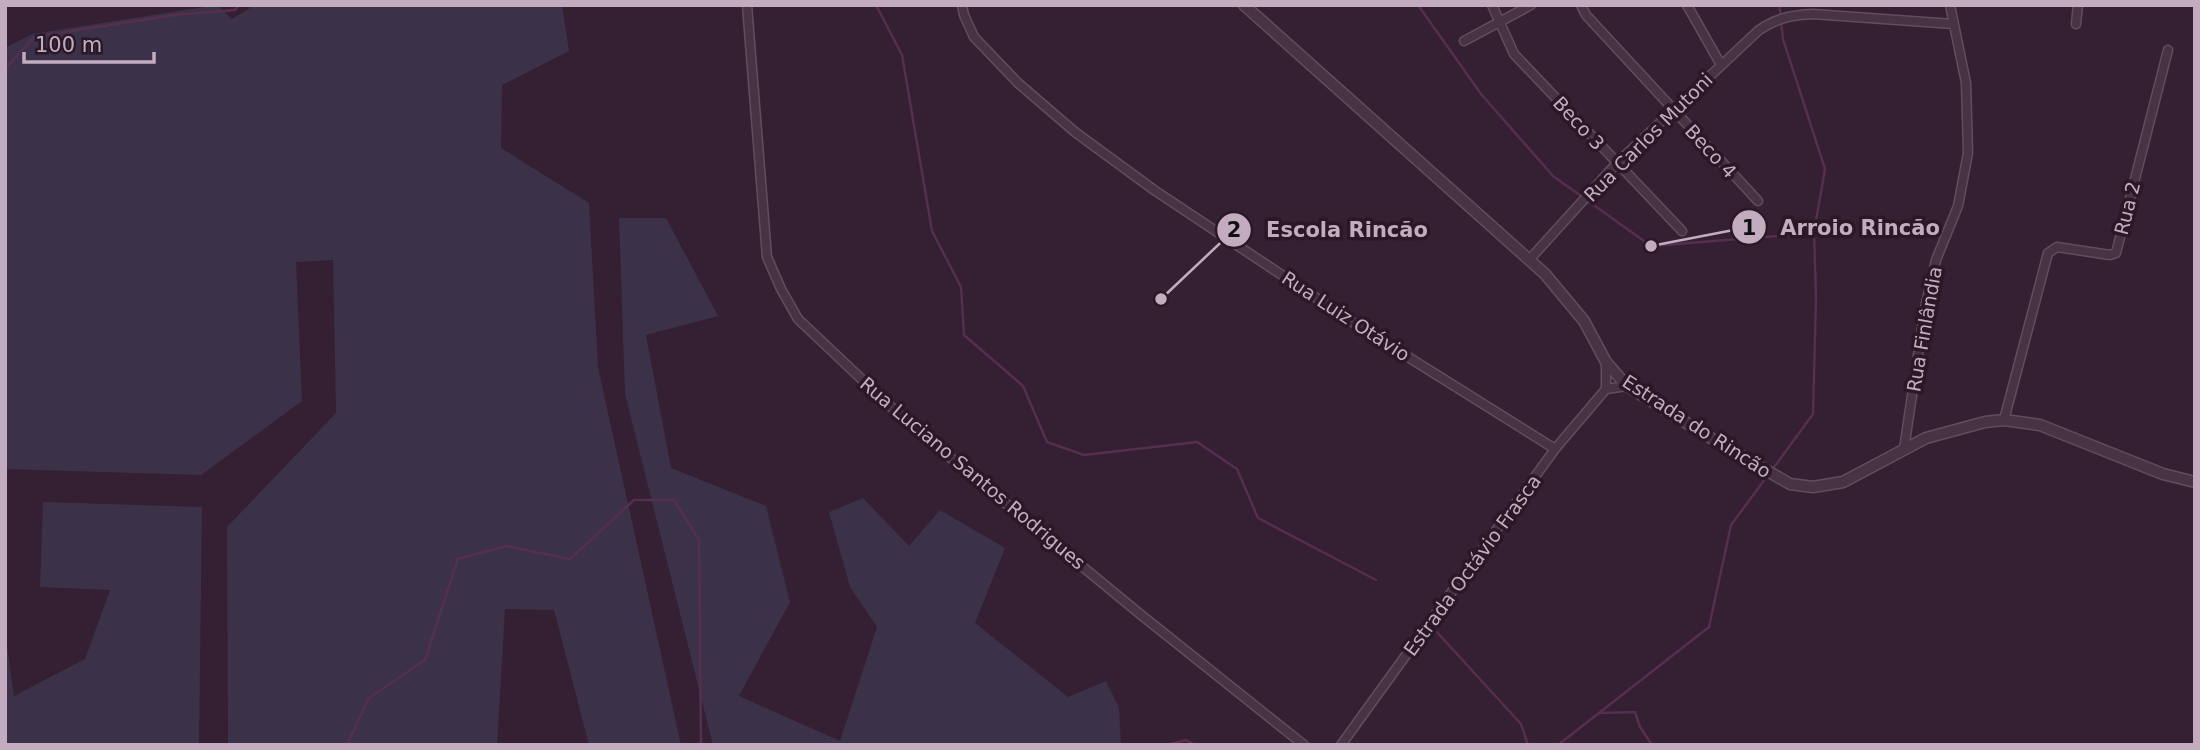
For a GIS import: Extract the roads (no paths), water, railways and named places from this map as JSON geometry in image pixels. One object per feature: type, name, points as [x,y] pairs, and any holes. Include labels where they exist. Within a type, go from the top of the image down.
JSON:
[{"type":"street","name":"Rua Luciano Santos Rodrigues","points":[[747,5],[767,257],[798,318],[907,422],[1304,745]]},
{"type":"street","name":"Rua Luiz Otávio","points":[[962,5],[974,37],[1018,83],[1075,132],[1154,190],[1357,325],[1555,449]]},
{"type":"street","name":"Estrada do Rincão","points":[[1244,5],[1545,274],[1584,321],[1606,362],[1627,386],[1790,484],[1813,487],[1843,482],[1926,438],[1985,422],[2004,420],[2040,425],[2163,474],[2195,482]]},
{"type":"street","name":"Beco 3","points":[[1492,5],[1514,54],[1682,231]]},
{"type":"street","points":[[1464,41],[1531,5]]},
{"type":"street","name":"Beco 4","points":[[1581,5],[1586,15],[1758,201]]},
{"type":"street","points":[[1687,5],[1721,65]]},
{"type":"street","name":"Rua Finlândia","points":[[1904,449],[1925,308],[1936,260],[1958,206],[1968,153],[1966,83],[1950,5]]},
{"type":"street","points":[[2076,24],[2078,5]]},
{"type":"street","name":"Rua Carlos Mutoni","points":[[1529,260],[1616,163],[1759,30],[1773,21],[1790,15],[1813,14],[1953,24]]},
{"type":"street","name":"Rua 2","points":[[2004,420],[2048,253],[2057,247],[2110,256],[2116,253],[2168,50]]},
{"type":"street","points":[[1606,362],[1606,389],[1627,386]]},
{"type":"street","name":"Estrada Octávio Frasca","points":[[1341,745],[1555,449],[1606,389]]},
{"type":"waterway","points":[[5,69],[34,37],[174,15],[235,10],[239,5]]},
{"type":"waterway","points":[[876,5],[902,55],[932,231],[961,287],[964,335],[1023,386],[1047,442],[1084,455],[1197,442],[1237,469],[1258,518],[1376,580]]},
{"type":"waterway","points":[[1418,5],[1481,94],[1553,176],[1651,246],[1814,233],[1816,297],[1813,414],[1772,470]]},
{"type":"waterway","points":[[1779,5],[1781,16]]},
{"type":"waterway","points":[[1781,22],[1783,39],[1825,169],[1814,232]]},
{"type":"waterway","points":[[1558,745],[1709,627],[1731,525],[1768,475]]},
{"type":"waterway","points":[[347,745],[369,698],[425,660],[458,559],[506,546],[570,559],[634,500],[674,500],[699,540],[701,745]]},
{"type":"waterway","points":[[1435,630],[1521,724],[1528,745]]},
{"type":"waterway","points":[[1599,713],[1635,712],[1640,727],[1652,745]]},
{"type":"waterway","points":[[1167,745],[1186,740],[1195,745]]},
{"type":"place","name":"Arroio Rincão","points":[[1651,246]]},
{"type":"place","name":"Escola Rincão","points":[[1161,299]]}]
